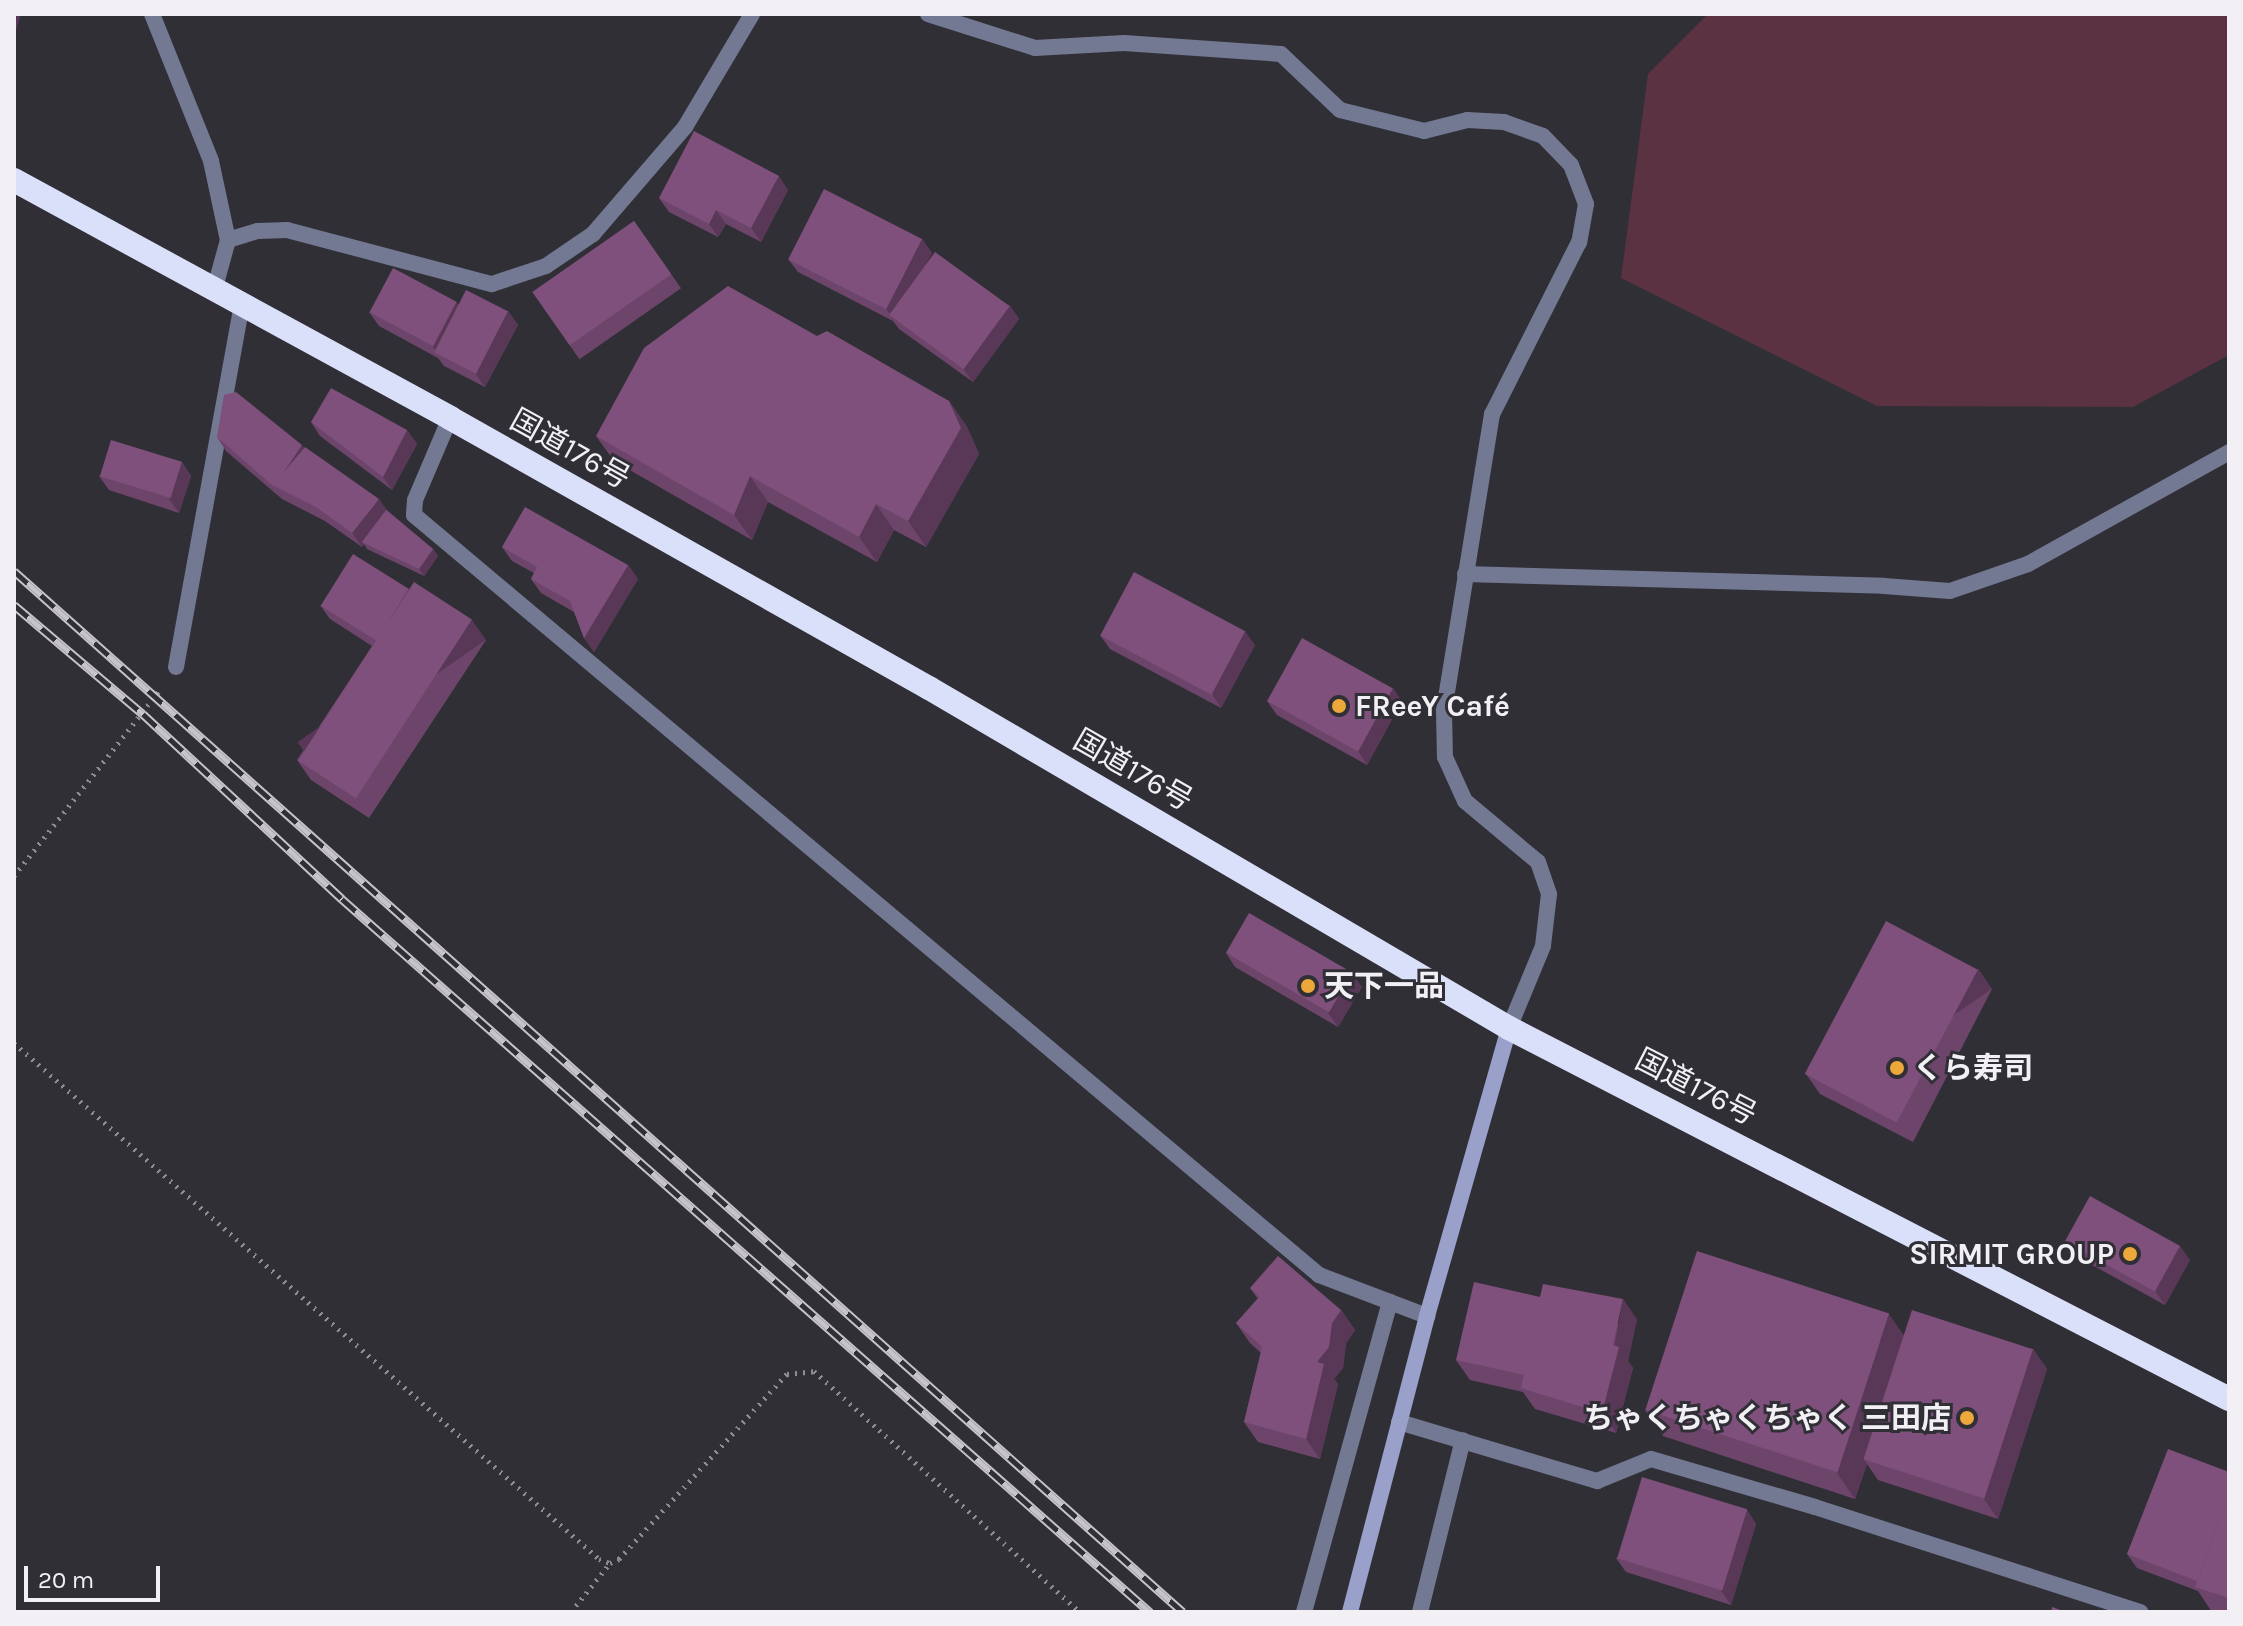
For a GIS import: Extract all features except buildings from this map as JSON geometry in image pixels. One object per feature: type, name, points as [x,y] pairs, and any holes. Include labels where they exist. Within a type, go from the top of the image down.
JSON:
[{"type":"highway","name":"国道176号","points":[[14,180],[450,418],[929,688],[1509,1028],[2229,1399]]},
{"type":"street","points":[[152,14],[211,161],[228,240],[214,291]]},
{"type":"street","points":[[228,240],[258,231],[287,230],[492,284],[546,266],[593,234],[685,127],[752,14]]},
{"type":"street","points":[[928,14],[1035,48],[1124,43],[1281,54],[1340,110],[1424,131],[1467,120],[1504,122],[1543,136],[1571,165],[1586,204],[1579,242],[1492,414],[1444,711],[1445,757],[1465,801],[1538,862],[1549,894],[1543,946],[1509,1028],[1427,1316],[1350,1612]]},
{"type":"street","points":[[176,667],[242,305]]},
{"type":"street","points":[[450,418],[415,500],[414,515],[1319,1275],[1427,1316]]},
{"type":"street","points":[[1465,574],[1884,586],[1950,591],[2028,564],[2229,452]]},
{"type":"street","points":[[1304,1612],[1390,1302]]},
{"type":"street","points":[[1399,1422],[1597,1481],[1651,1459],[1815,1507],[2141,1612]]},
{"type":"street","points":[[1420,1612],[1463,1440]]},
{"type":"path","points":[[14,876],[176,667]]},
{"type":"path","points":[[14,1043],[599,1559],[610,1563]]},
{"type":"path","points":[[571,1612],[610,1563],[619,1559],[787,1374],[814,1371],[1080,1612]]},
{"type":"shaded area","points":[[1708,14],[2229,14],[2229,355],[2133,407],[1877,406],[1621,278],[1648,74]]},
{"type":"railway","points":[[14,571],[1183,1612]]},
{"type":"railway","points":[[14,605],[143,714],[342,899],[1150,1612]]},
{"type":"place","name":"FReeY Café","points":[[1339,706]]},
{"type":"place","name":"天下一品","points":[[1308,986]]},
{"type":"place","name":"くら寿司","points":[[1897,1068]]},
{"type":"place","name":"SIRMIT GROUP","points":[[2130,1254]]},
{"type":"place","name":"ちゃくちゃくちゃく 三田店","points":[[1967,1418]]}]
